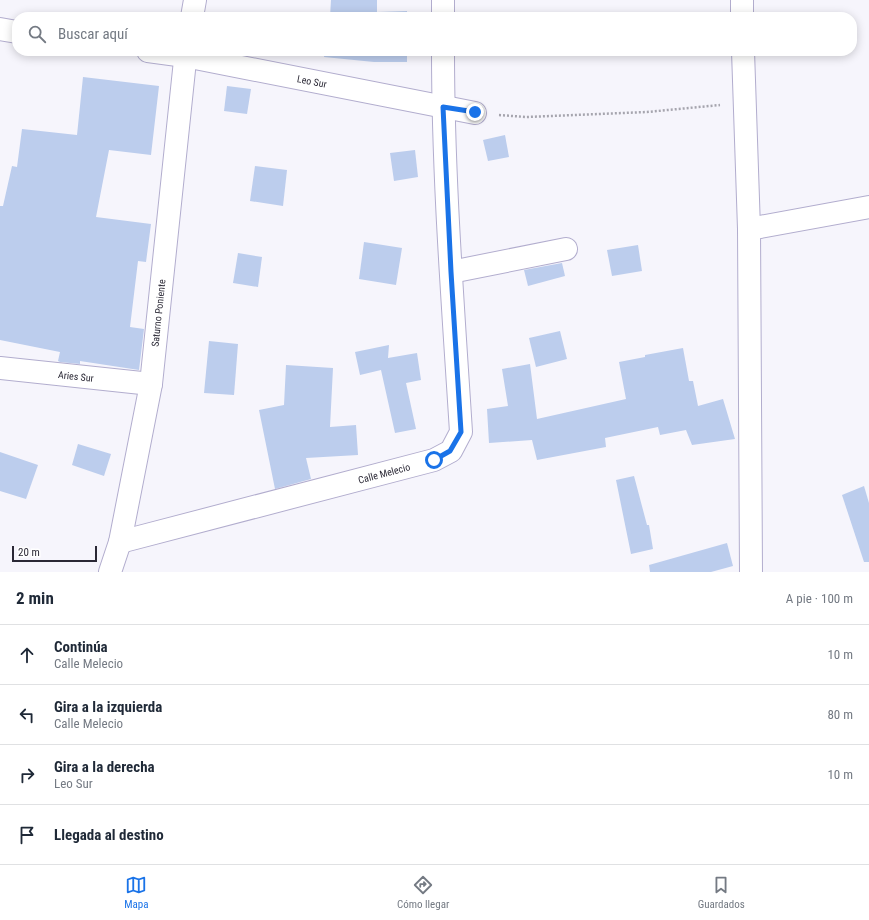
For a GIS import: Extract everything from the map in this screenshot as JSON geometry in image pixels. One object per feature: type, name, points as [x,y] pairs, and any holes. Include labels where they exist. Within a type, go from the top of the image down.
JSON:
[{"type":"street","points":[[193,12],[195,0]]},
{"type":"street","points":[[443,0],[443,12]]},
{"type":"street","points":[[742,0],[742,12]]},
{"type":"street","points":[[0,29],[12,31]]},
{"type":"street","name":"Saturno Poniente","points":[[110,572],[120,542],[151,384],[185,56]]},
{"type":"street","name":"Leo Sur","points":[[195,56],[443,107],[475,112]]},
{"type":"street","name":"Calle Melecio","points":[[120,542],[434,460],[450,451],[461,432],[443,107],[443,56]]},
{"type":"street","points":[[743,56],[749,228],[751,572]]},
{"type":"street","points":[[749,228],[869,207]]},
{"type":"street","points":[[451,272],[566,250]]},
{"type":"street","name":"Aries Sur","points":[[0,368],[151,384]]},
{"type":"path","points":[[475,112],[526,117],[647,112],[744,104]]},
{"type":"building","points":[[331,0],[377,0],[377,12],[330,12]]},
{"type":"building","points":[[407,11],[407,12],[377,12]]},
{"type":"building","points":[[407,56],[407,62],[374,62],[324,57]]},
{"type":"building","points":[[83,77],[159,86],[151,155],[109,150],[96,217],[151,224],[146,262],[138,261],[130,327],[144,329],[139,370],[80,361],[80,364],[60,362],[58,361],[60,352],[0,340],[0,206],[3,206],[12,166],[17,167],[22,129],[77,135]]},
{"type":"building","points":[[227,86],[251,89],[247,114],[224,111]]},
{"type":"building","points":[[505,135],[509,157],[488,161],[483,140]]},
{"type":"building","points":[[415,150],[418,177],[394,181],[390,153]]},
{"type":"building","points":[[255,166],[287,170],[283,206],[250,201]]},
{"type":"building","points":[[364,242],[402,248],[396,285],[359,279]]},
{"type":"building","points":[[638,245],[642,271],[612,276],[607,250]]},
{"type":"building","points":[[238,253],[262,257],[258,287],[233,283]]},
{"type":"building","points":[[562,263],[565,276],[528,286],[524,270]]},
{"type":"building","points":[[560,331],[567,359],[536,367],[529,338]]},
{"type":"building","points":[[209,341],[238,344],[234,395],[204,393]]},
{"type":"building","points":[[389,345],[388,358],[417,353],[421,380],[406,383],[416,429],[395,433],[381,370],[360,375],[355,352]]},
{"type":"building","points":[[683,348],[689,381],[693,381],[698,406],[723,399],[735,439],[692,445],[686,430],[660,435],[658,427],[605,438],[606,447],[537,460],[532,440],[489,443],[487,409],[508,406],[502,369],[530,364],[537,419],[626,399],[619,362],[645,357],[645,355]]},
{"type":"building","points":[[286,365],[333,368],[330,427],[356,425],[358,455],[306,458],[311,479],[275,489],[259,410],[284,405]]},
{"type":"building","points":[[78,444],[111,454],[104,476],[72,465]]},
{"type":"building","points":[[0,452],[38,465],[26,499],[0,491]]},
{"type":"building","points":[[634,476],[647,525],[649,525],[653,549],[631,554],[616,480]]},
{"type":"building","points":[[864,486],[869,503],[869,562],[864,562],[842,495]]},
{"type":"building","points":[[727,543],[733,566],[711,572],[650,572],[649,565]]},
{"type":"route","points":[[434,460],[450,451],[461,432],[443,107],[475,112]]}]
